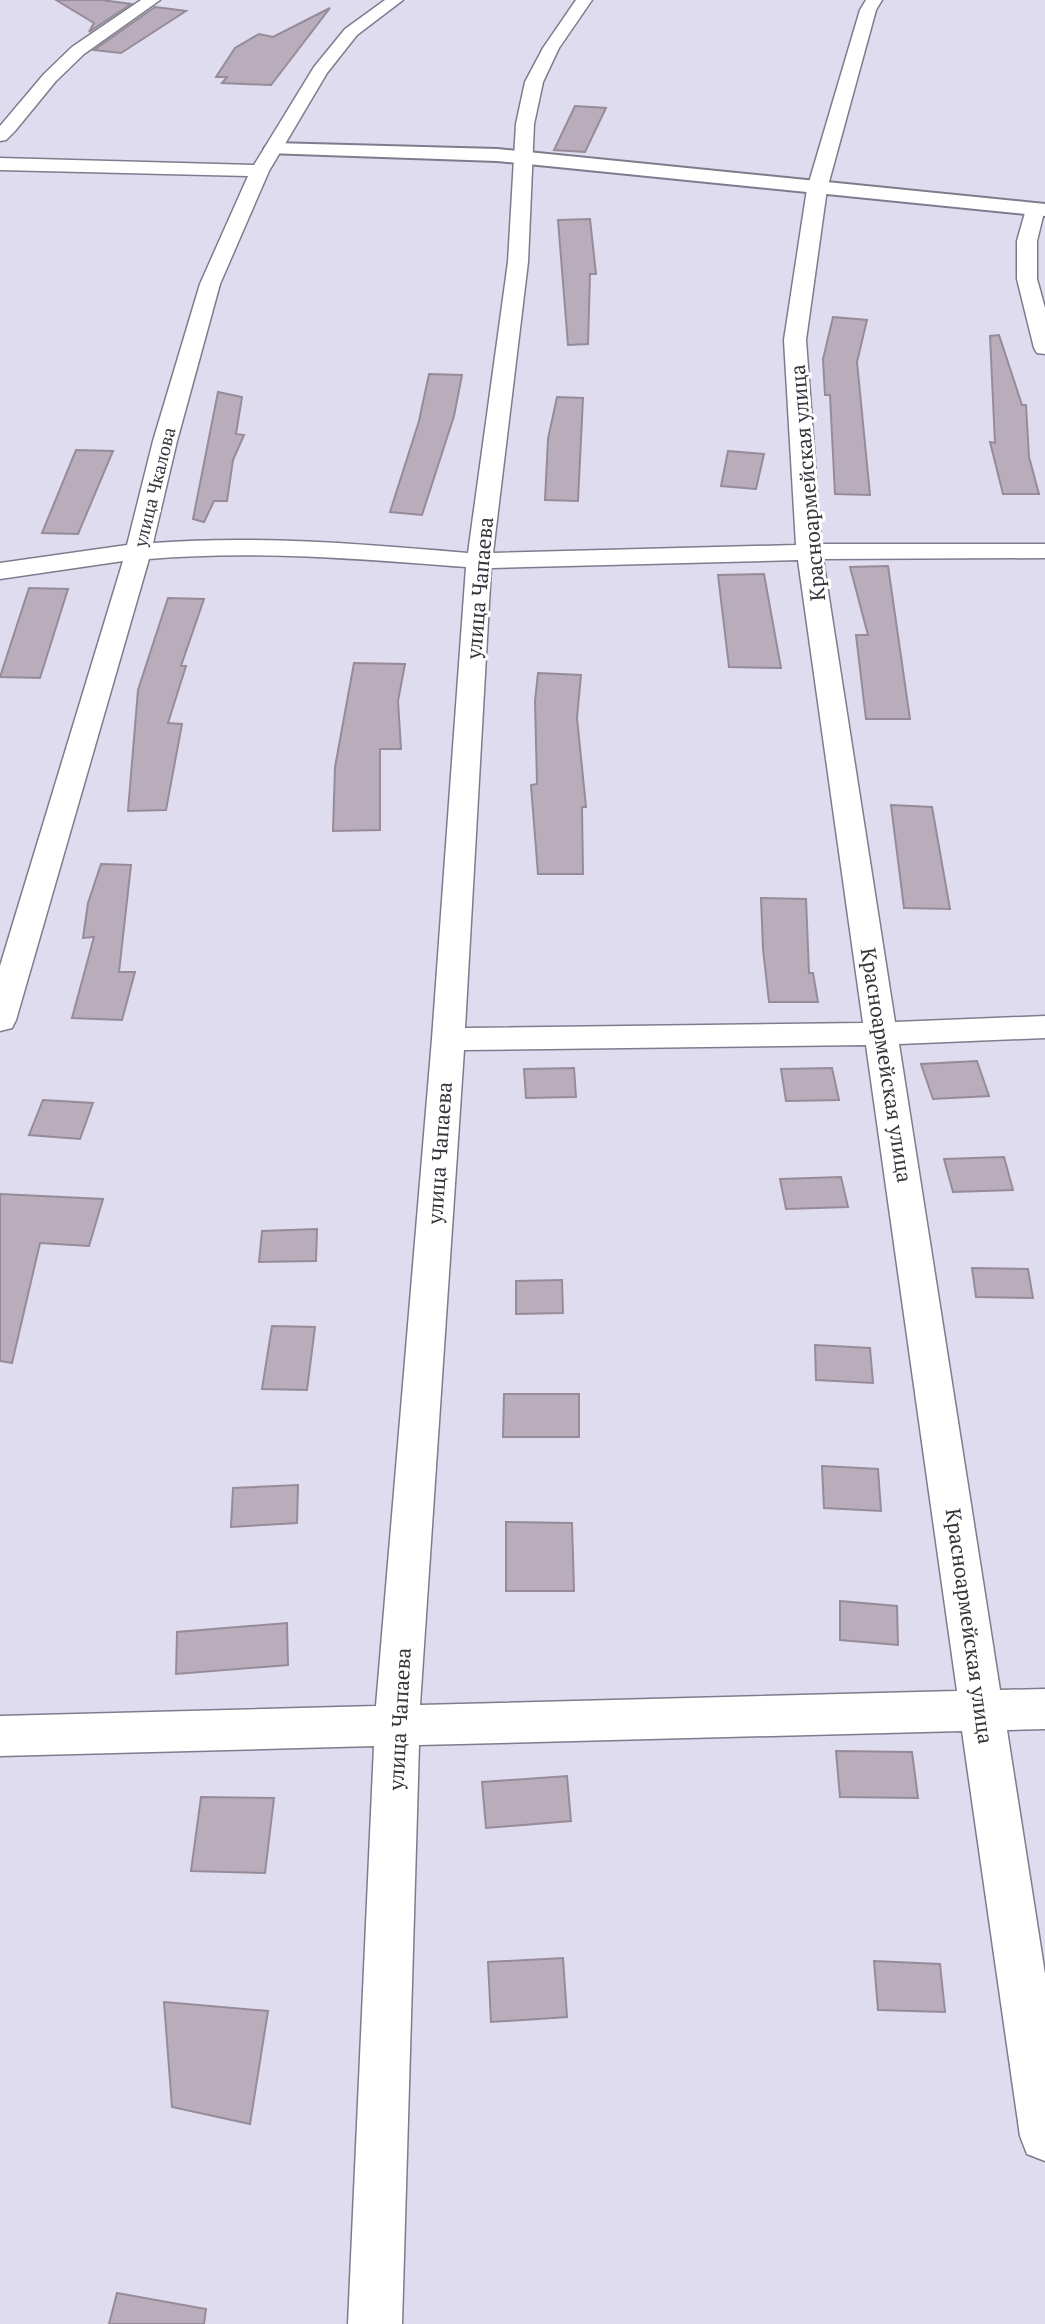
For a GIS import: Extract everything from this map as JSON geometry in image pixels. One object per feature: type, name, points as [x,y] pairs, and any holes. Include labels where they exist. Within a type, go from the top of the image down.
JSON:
[{"type":"street","points":[[0,136],[66,60],[94,36],[152,0]]},
{"type":"street","name":"улица Чкалова","points":[[0,1020],[138,552],[165,441],[210,284],[260,171],[340,44],[367,18],[395,0]]},
{"type":"street","name":"улица Чапаева","points":[[375,2324],[397,1724],[448,1039],[479,561],[519,262],[526,124],[534,82],[551,48],[584,0]]},
{"type":"street","name":"Красноармейская улица","points":[[874,0],[868,10],[817,189],[795,340],[808,552],[1045,2136]]},
{"type":"street","points":[[274,149],[523,158],[1040,210],[1027,241],[1027,279],[1045,348]]},
{"type":"street","points":[[0,164],[260,171]]},
{"type":"street","points":[[0,571],[138,552],[199,547],[319,548],[479,561],[808,552],[1045,551]]},
{"type":"street","points":[[448,1039],[882,1034],[1045,1027]]},
{"type":"street","points":[[0,1736],[1045,1709]]},
{"type":"building","points":[[56,0],[102,0],[131,4],[89,32],[94,23]]},
{"type":"building","points":[[155,7],[186,11],[121,53],[94,50]]},
{"type":"building","points":[[330,8],[271,85],[222,83],[227,77],[216,77],[235,48],[259,34],[273,37]]},
{"type":"building","points":[[575,106],[606,108],[585,152],[554,150]]},
{"type":"building","points":[[590,219],[596,274],[590,274],[588,344],[568,345],[558,220]]},
{"type":"building","points":[[833,317],[867,320],[857,362],[870,495],[835,494],[830,395],[825,395],[823,359]]},
{"type":"building","points":[[999,335],[1022,405],[1026,405],[1029,457],[1039,494],[1003,494],[990,442],[995,443],[990,336]]},
{"type":"building","points":[[429,374],[462,375],[454,416],[422,515],[390,512],[419,421]]},
{"type":"building","points":[[218,392],[242,397],[236,434],[244,435],[233,460],[227,501],[214,501],[204,522],[193,519]]},
{"type":"building","points":[[557,397],[583,398],[578,501],[545,500],[548,439]]},
{"type":"building","points":[[76,450],[113,451],[78,534],[42,533]]},
{"type":"building","points":[[728,451],[764,454],[756,489],[721,486]]},
{"type":"building","points":[[888,566],[910,719],[866,719],[856,635],[868,635],[850,567]]},
{"type":"building","points":[[764,574],[781,668],[729,667],[718,575]]},
{"type":"building","points":[[29,588],[68,589],[40,678],[0,677]]},
{"type":"building","points":[[168,598],[204,599],[181,666],[186,666],[168,723],[182,724],[166,810],[128,811],[138,690]]},
{"type":"building","points":[[354,663],[405,664],[398,701],[401,749],[380,749],[380,830],[333,831],[335,767]]},
{"type":"building","points":[[538,673],[581,675],[577,718],[586,807],[582,807],[583,874],[538,874],[531,785],[537,784],[535,701]]},
{"type":"building","points":[[891,805],[932,807],[950,909],[904,908]]},
{"type":"building","points":[[101,864],[131,865],[119,972],[135,972],[122,1020],[72,1018],[94,937],[83,938],[88,903]]},
{"type":"building","points":[[761,898],[806,899],[809,973],[813,973],[818,1002],[769,1002]]},
{"type":"building","points":[[977,1061],[989,1096],[933,1099],[921,1064]]},
{"type":"building","points":[[574,1068],[576,1097],[526,1098],[524,1069]]},
{"type":"building","points":[[832,1068],[839,1100],[786,1101],[781,1069]]},
{"type":"building","points":[[43,1100],[93,1103],[80,1139],[29,1135]]},
{"type":"building","points":[[1004,1157],[1013,1190],[953,1192],[944,1159]]},
{"type":"building","points":[[841,1177],[848,1207],[786,1209],[780,1179]]},
{"type":"building","points":[[0,1194],[103,1199],[89,1246],[40,1243],[12,1363],[0,1361]]},
{"type":"building","points":[[317,1229],[316,1261],[259,1262],[262,1231]]},
{"type":"building","points":[[972,1268],[1028,1269],[1033,1298],[976,1297]]},
{"type":"building","points":[[562,1280],[563,1313],[516,1314],[516,1281]]},
{"type":"building","points":[[272,1326],[315,1327],[307,1390],[262,1389]]},
{"type":"building","points":[[815,1345],[870,1348],[873,1383],[816,1380]]},
{"type":"building","points":[[504,1394],[579,1394],[579,1437],[503,1437]]},
{"type":"building","points":[[822,1466],[878,1469],[881,1511],[824,1508]]},
{"type":"building","points":[[298,1485],[297,1523],[231,1527],[233,1488]]},
{"type":"building","points":[[506,1522],[572,1523],[574,1591],[506,1591]]},
{"type":"building","points":[[840,1601],[897,1606],[898,1645],[840,1640]]},
{"type":"building","points":[[287,1623],[288,1665],[176,1674],[177,1632]]},
{"type":"building","points":[[836,1751],[912,1752],[918,1798],[840,1797]]},
{"type":"building","points":[[567,1776],[571,1821],[486,1828],[482,1782]]},
{"type":"building","points":[[201,1797],[274,1798],[265,1873],[191,1871]]},
{"type":"building","points":[[563,1958],[567,2017],[491,2022],[488,1962]]},
{"type":"building","points":[[874,1961],[940,1964],[945,2012],[878,2010]]},
{"type":"building","points":[[164,2002],[268,2011],[250,2124],[172,2107]]},
{"type":"building","points":[[117,2293],[206,2309],[204,2324],[109,2324]]}]
